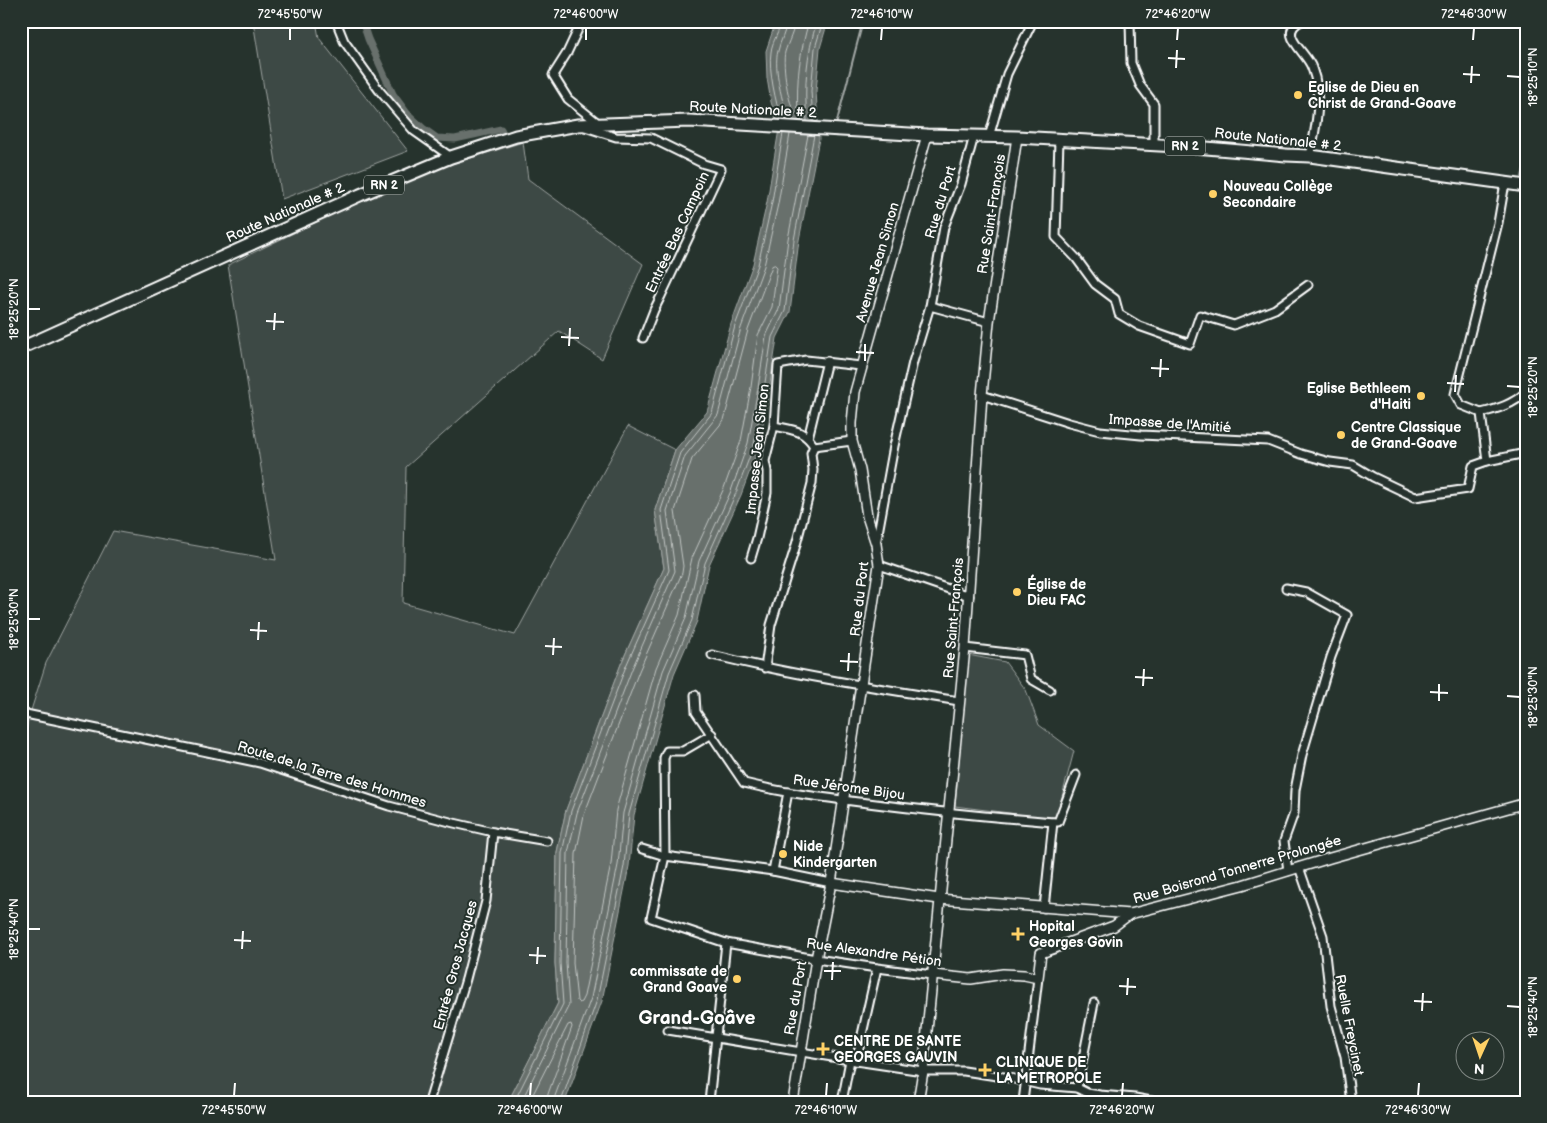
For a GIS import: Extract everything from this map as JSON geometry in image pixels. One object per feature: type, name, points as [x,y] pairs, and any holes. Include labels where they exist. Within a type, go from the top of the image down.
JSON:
[{"type":"main road","name":"Route Nationale # 2","points":[[21,348],[360,195],[451,157],[516,136],[578,125],[689,120],[843,130],[1154,144],[1310,156],[1526,186]]},
{"type":"street","points":[[336,21],[349,48],[414,131],[451,157]]},
{"type":"street","points":[[582,21],[567,53],[553,76],[568,100],[598,123]]},
{"type":"street","points":[[989,137],[1007,74],[1033,21]]},
{"type":"street","points":[[1130,21],[1131,63],[1140,85],[1154,104],[1154,144]]},
{"type":"street","points":[[1301,21],[1292,27],[1291,38],[1312,66],[1316,83],[1318,116],[1310,156]]},
{"type":"street","name":"Entrée Bas Campoin","points":[[578,125],[616,137],[652,138],[704,164],[721,169],[643,338]]},
{"type":"street","name":"Avenue Jean Simon","points":[[876,544],[867,516],[860,470],[852,441],[855,392],[927,134]]},
{"type":"street","name":"Rue du Port","points":[[792,1102],[831,883],[842,800],[879,565],[876,544],[894,446],[911,371],[930,306],[944,227],[961,184],[974,136]]},
{"type":"street","name":"Rue Saint-François","points":[[918,1102],[933,975],[969,596],[982,395],[989,322],[1017,137]]},
{"type":"street","points":[[1059,140],[1056,237],[1076,258],[1095,284],[1115,299],[1119,314],[1139,326],[1190,344],[1200,315],[1234,325],[1275,309],[1308,286]]},
{"type":"street","points":[[1505,183],[1498,223],[1455,394],[1460,405],[1481,413],[1518,400],[1526,392]]},
{"type":"street","points":[[930,306],[989,322]]},
{"type":"street","name":"Impasse Jean Simon","points":[[751,558],[767,493],[765,461],[774,426],[778,365],[806,360],[861,366]]},
{"type":"street","points":[[808,438],[826,361]]},
{"type":"street","name":"Impasse de l'Amitié","points":[[982,395],[1100,431],[1141,435],[1268,441],[1330,462],[1353,465],[1372,477],[1415,497],[1468,490],[1473,466],[1487,461]]},
{"type":"street","points":[[1481,413],[1487,461],[1526,453]]},
{"type":"street","points":[[774,426],[800,432],[814,446]]},
{"type":"street","points":[[814,446],[852,441]]},
{"type":"street","points":[[765,668],[771,625],[796,545],[812,483],[814,470],[812,453],[814,446]]},
{"type":"street","points":[[879,565],[969,596]]},
{"type":"street","points":[[1286,588],[1306,592],[1347,615],[1331,657],[1302,755],[1295,790],[1294,813],[1284,841],[1288,871]]},
{"type":"street","points":[[964,648],[1025,655],[1030,679],[1050,690]]},
{"type":"street","points":[[712,655],[765,668],[860,686],[959,701]]},
{"type":"street","name":"Rue Jérome Bijou","points":[[696,695],[696,712],[744,783],[842,800],[948,813],[1053,822]]},
{"type":"street","name":"Route de la Terre des Hommes","points":[[21,713],[260,763],[389,806],[493,832],[547,840]]},
{"type":"street","points":[[665,856],[664,758],[667,751],[683,751],[712,734]]},
{"type":"street","points":[[1044,908],[1053,822],[1058,822],[1076,775]]},
{"type":"street","points":[[773,871],[788,792]]},
{"type":"street","name":"Rue Boisrond Tonnerre Prolongée","points":[[831,883],[939,899],[1130,914],[1242,885],[1526,803]]},
{"type":"street","name":"Entrée Gros Jacques","points":[[429,1102],[466,979],[486,901],[493,832]]},
{"type":"street","points":[[642,849],[665,856],[773,871],[831,883]]},
{"type":"street","name":"Rue Alexandre Pétion","points":[[665,856],[652,918],[726,943],[816,959],[933,975],[971,979],[1003,974],[1038,978]]},
{"type":"street","name":"Ruelle Freycinet","points":[[1299,867],[1323,936],[1331,1006],[1346,1057],[1351,1102]]},
{"type":"street","points":[[1023,1102],[1041,952],[1114,926],[1130,914]]},
{"type":"street","points":[[709,1102],[726,943]]},
{"type":"street","points":[[842,1102],[877,968]]},
{"type":"street","points":[[1077,1088],[1094,1003]]},
{"type":"street","points":[[668,1030],[923,1071],[964,1071],[1040,1085],[1077,1088],[1087,1093],[1157,1102]]},
{"type":"shaded area","points":[[253,21],[316,21],[319,38],[408,151],[282,199]]},
{"type":"shaded area","points":[[523,142],[528,179],[643,264],[602,359],[559,331],[406,467],[403,603],[515,635],[628,426],[675,450],[655,510],[664,568],[621,664],[566,810],[557,852],[555,963],[558,1003],[508,1102],[21,1102],[21,762],[28,720],[46,663],[113,531],[276,560],[228,265],[343,209],[448,165]]},
{"type":"shaded area","points":[[968,655],[1005,662],[1026,690],[1039,725],[1074,751],[1056,819],[955,806]]},
{"type":"water","points":[[776,21],[828,21],[820,48],[816,91],[819,139],[799,240],[790,312],[777,338],[759,446],[741,495],[709,565],[697,621],[674,674],[634,815],[629,866],[602,1001],[565,1102],[508,1102],[558,1003],[555,963],[557,852],[566,810],[621,664],[664,568],[655,510],[675,450],[707,412],[731,324],[753,264],[767,202],[779,129],[771,102],[767,78],[766,51]]},
{"type":"waterway","points":[[362,21],[368,39],[393,94],[407,113],[423,128],[437,138],[455,139],[501,129],[504,135]]},
{"type":"waterway","points":[[836,125],[863,21]]},
{"type":"waterway","points":[[1526,160],[1522,177],[1526,177]]},
{"type":"place","name":"Eglise de Dieu en Christ de Grand-Goave","points":[[1298,95]]},
{"type":"place","name":"Nouveau Collège Secondaire","points":[[1213,194]]},
{"type":"place","name":"Eglise Bethleem d'Haiti","points":[[1421,396]]},
{"type":"place","name":"Centre Classique de Grand-Goave","points":[[1341,435]]},
{"type":"place","name":"Église de Dieu FAC","points":[[1017,592]]},
{"type":"place","name":"Nide Kindergarten","points":[[783,854]]},
{"type":"place","name":"Hopital Georges Govin","points":[[1018,934]]},
{"type":"place","name":"commissate de Grand Goave","points":[[737,979]]},
{"type":"place","name":"CENTRE DE SANTE GEORGES GAUVIN","points":[[823,1049]]},
{"type":"place","name":"CLINIQUE DE LA METROPOLE","points":[[985,1070]]},
{"type":"district","name":"Grand-Goâve","points":[[697,1017]]}]
